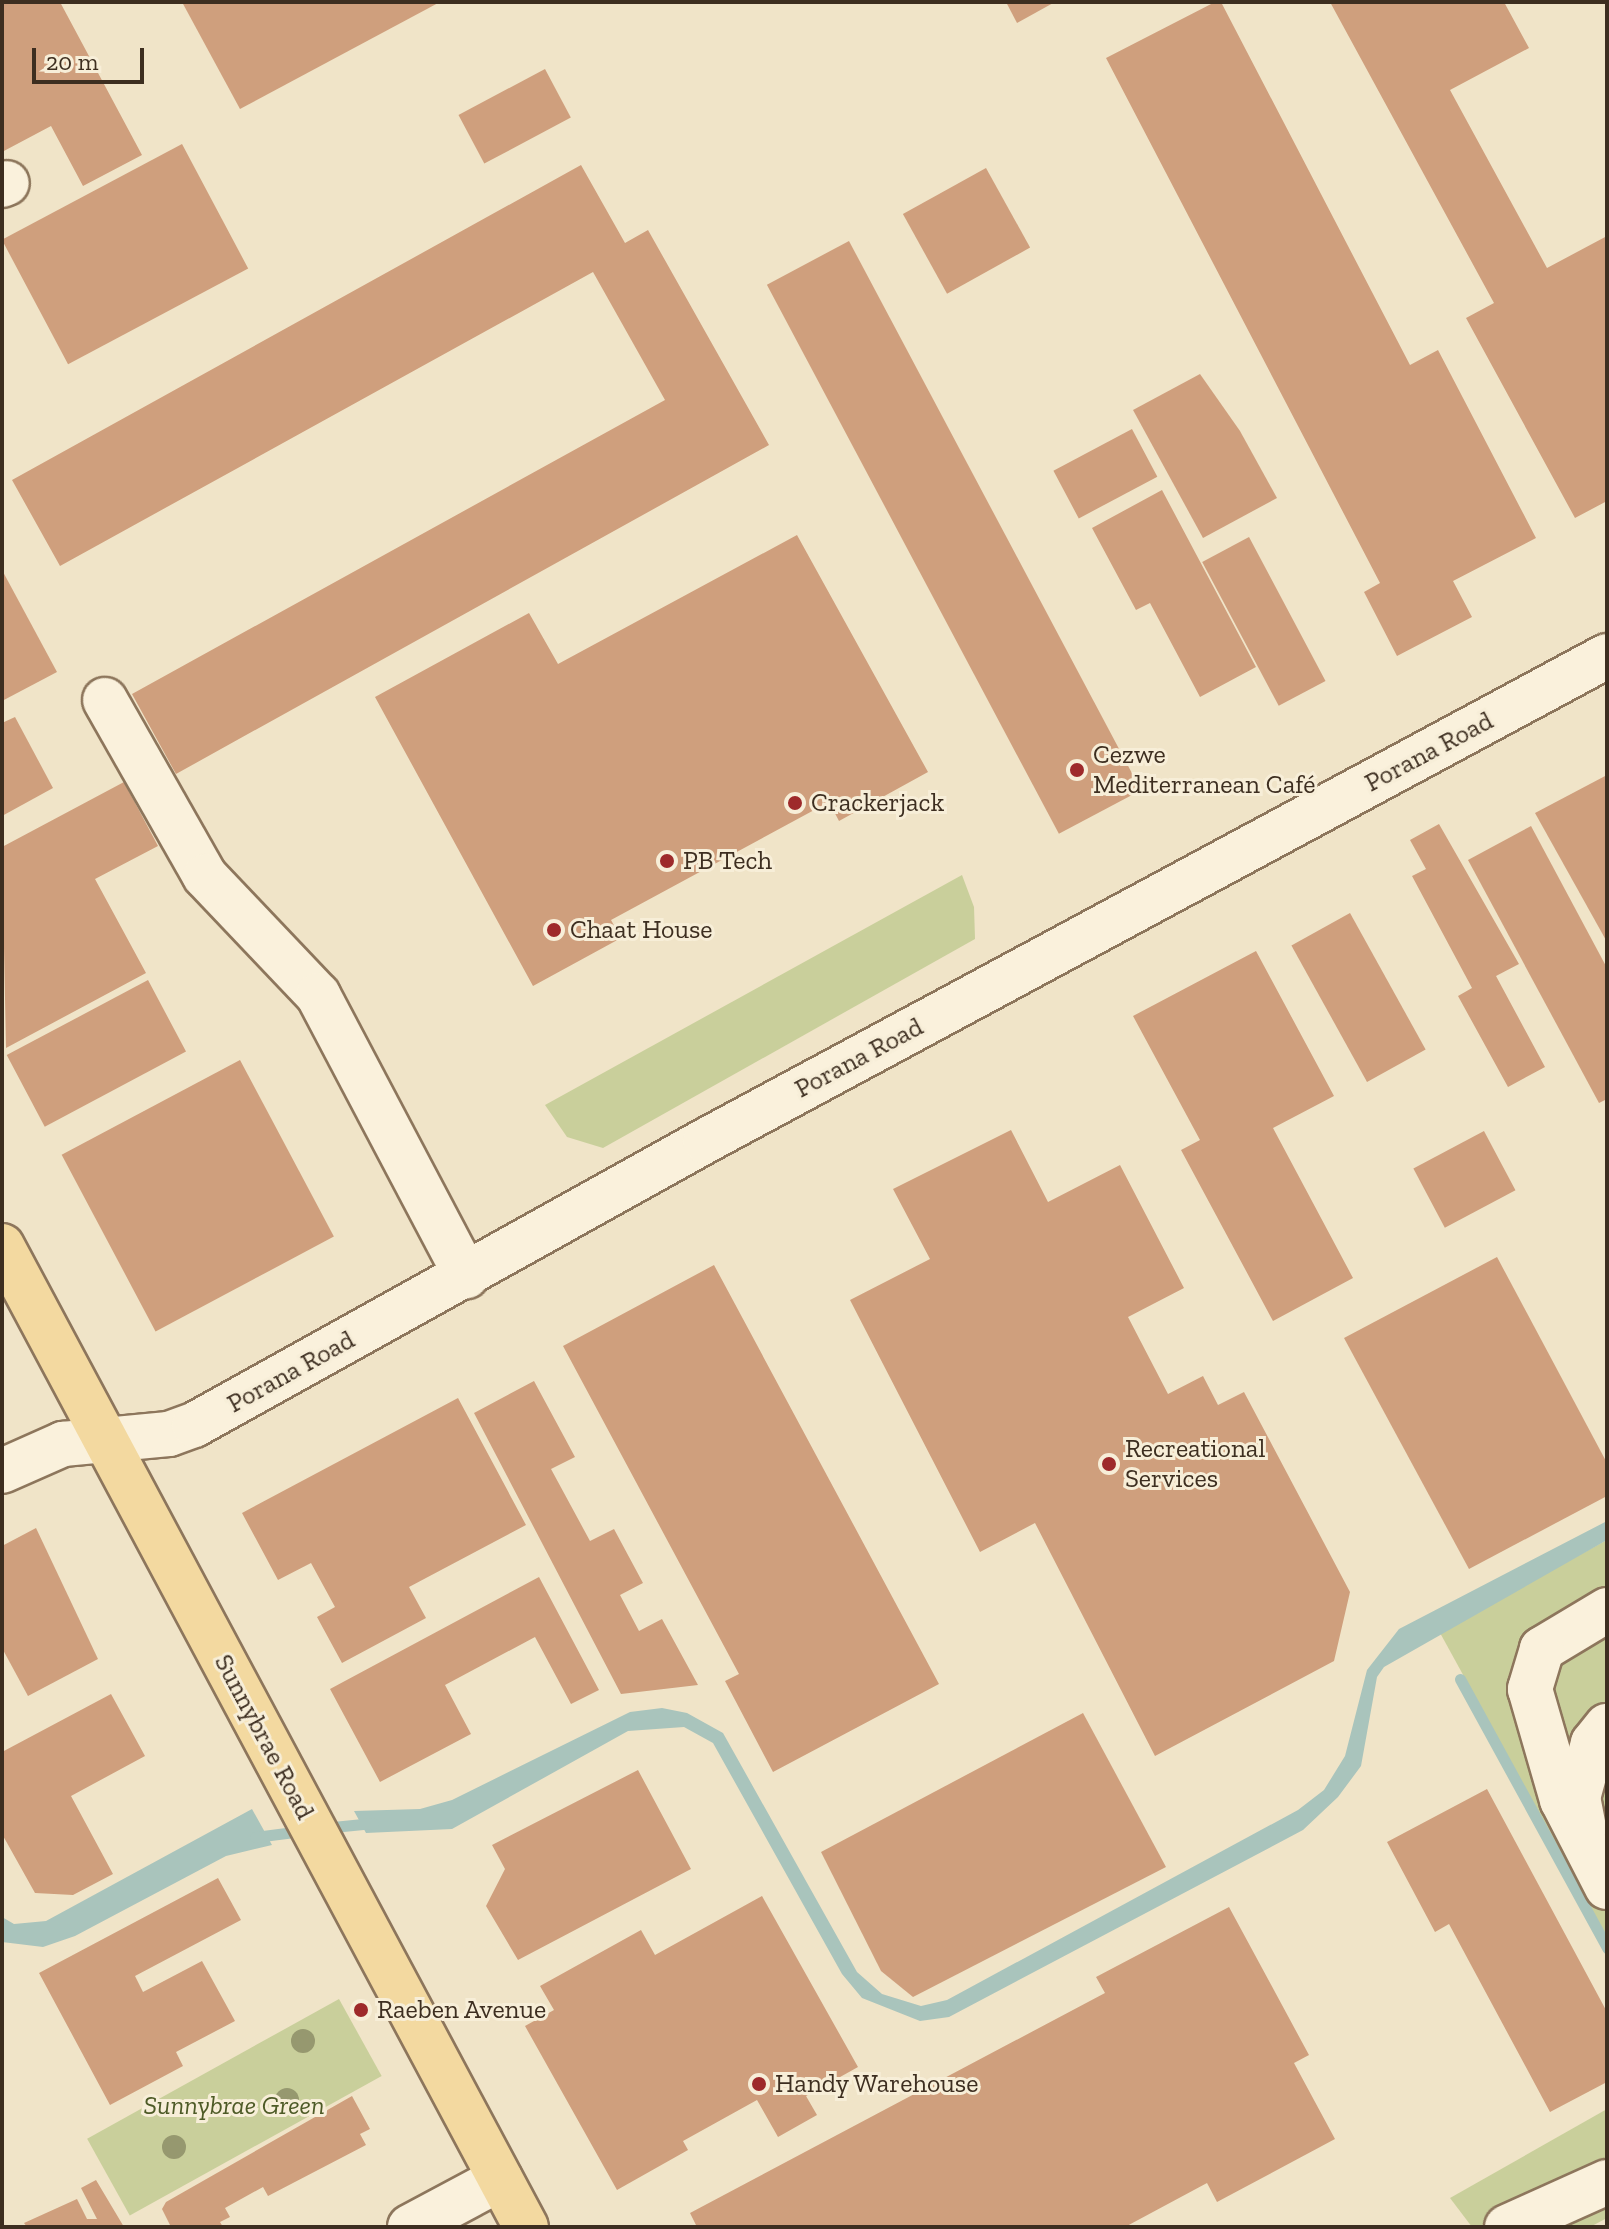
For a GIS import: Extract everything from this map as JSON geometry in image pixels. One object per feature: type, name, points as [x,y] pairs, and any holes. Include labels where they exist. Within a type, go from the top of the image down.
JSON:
[{"type":"main road","name":"Sunnybrae Road","points":[[2,1246],[526,2227]]},
{"type":"street","name":"Porana Road","points":[[2,1471],[54,1447],[105,1438],[169,1434],[194,1425],[705,1141],[1607,656]]},
{"type":"street","points":[[105,700],[205,876],[318,995],[466,1276]]},
{"type":"street","points":[[1598,1871],[1562,1800],[1530,1689],[1542,1649],[1607,1610]]},
{"type":"street","points":[[1598,1871],[1578,1798],[1593,1743],[1607,1726]]},
{"type":"street","points":[[410,2227],[500,2179]]},
{"type":"street","points":[[1507,2227],[1607,2182]]},
{"type":"green space","points":[[962,875],[974,907],[975,939],[603,1148],[567,1137],[545,1105]]},
{"type":"green space","points":[[1607,1540],[1607,1937],[1439,1631]]},
{"type":"green space","name":"Sunnybrae Green","points":[[339,1999],[382,2076],[130,2216],[87,2139]]},
{"type":"green space","points":[[1607,2109],[1607,2218],[1590,2227],[1472,2227],[1450,2198]]},
{"type":"water","points":[[1607,1521],[1607,1540],[1384,1667],[1377,1677],[1361,1766],[1338,1797],[1303,1830],[949,2017],[920,2021],[862,1998],[842,1974],[713,1743],[684,1727],[628,1731],[452,1829],[366,1833],[354,1811],[420,1809],[452,1800],[630,1712],[662,1708],[687,1713],[723,1733],[857,1972],[882,1994],[921,2006],[947,2000],[1298,1810],[1324,1790],[1345,1756],[1367,1670],[1399,1629]]},
{"type":"water","points":[[252,1809],[272,1845],[226,1856],[75,1936],[43,1947],[2,1942],[2,1917],[14,1924],[46,1921]]},
{"type":"building","points":[[2,2],[60,2],[142,155],[83,186],[51,126],[2,152]]},
{"type":"building","points":[[182,2],[440,2],[240,109]]},
{"type":"building","points":[[1006,2],[1055,2],[1017,23]]},
{"type":"building","points":[[1215,2],[1221,2],[1410,365],[1438,350],[1536,538],[1453,581],[1472,617],[1397,656],[1364,592],[1380,583],[1106,58]]},
{"type":"building","points":[[1330,2],[1504,2],[1529,48],[1450,90],[1547,268],[1607,236],[1607,501],[1575,518],[1466,318],[1494,303]]},
{"type":"building","points":[[545,69],[571,118],[484,164],[458,115]]},
{"type":"building","points":[[182,144],[248,268],[68,364],[2,240]]},
{"type":"building","points":[[581,165],[625,243],[648,230],[769,445],[176,774],[132,694],[665,400],[593,272],[60,566],[12,480]]},
{"type":"building","points":[[986,168],[1030,248],[947,294],[903,214]]},
{"type":"building","points":[[849,241],[1141,790],[1059,834],[767,285]]},
{"type":"building","points":[[1200,374],[1240,431],[1277,498],[1203,538],[1133,410]]},
{"type":"building","points":[[1132,429],[1157,477],[1079,518],[1053,471]]},
{"type":"building","points":[[1162,490],[1256,667],[1200,697],[1150,603],[1136,610],[1092,528]]},
{"type":"building","points":[[797,535],[928,772],[839,821],[829,802],[611,920],[621,938],[533,986],[375,697],[529,613],[558,664]]},
{"type":"building","points":[[1249,537],[1326,681],[1279,706],[1202,562]]},
{"type":"building","points":[[2,570],[57,672],[2,701]]},
{"type":"building","points":[[15,717],[53,788],[2,816],[2,723]]},
{"type":"building","points":[[1607,775],[1607,942],[1535,813]]},
{"type":"building","points":[[124,782],[158,846],[95,879],[146,973],[6,1048],[2,847]]},
{"type":"building","points":[[1439,824],[1519,964],[1496,976],[1545,1067],[1508,1087],[1458,996],[1472,988],[1412,876],[1426,869],[1410,840]]},
{"type":"building","points":[[1531,826],[1607,968],[1607,1099],[1599,1103],[1468,860]]},
{"type":"building","points":[[1350,913],[1426,1049],[1367,1082],[1291,945]]},
{"type":"building","points":[[1256,951],[1334,1096],[1273,1128],[1353,1278],[1273,1321],[1181,1150],[1200,1140],[1133,1016]]},
{"type":"building","points":[[148,980],[186,1052],[45,1127],[7,1055]]},
{"type":"building","points":[[240,1060],[334,1237],[156,1331],[62,1155]]},
{"type":"building","name":"Recreational Services","points":[[1011,1130],[1048,1202],[1120,1165],[1184,1288],[1128,1317],[1168,1394],[1203,1376],[1218,1405],[1244,1392],[1350,1592],[1334,1661],[1155,1756],[1035,1523],[980,1552],[850,1300],[930,1259],[893,1189]]},
{"type":"building","points":[[1484,1131],[1515,1190],[1445,1228],[1413,1169]]},
{"type":"building","points":[[1497,1257],[1607,1463],[1607,1496],[1469,1569],[1344,1338]]},
{"type":"building","points":[[714,1265],[939,1684],[773,1772],[725,1681],[739,1674],[563,1346]]},
{"type":"building","points":[[534,1381],[575,1457],[551,1469],[590,1541],[614,1529],[643,1583],[620,1595],[639,1631],[662,1619],[698,1685],[621,1694],[474,1413]]},
{"type":"building","points":[[458,1398],[526,1525],[409,1587],[426,1618],[342,1663],[317,1617],[335,1607],[311,1563],[278,1580],[242,1513]]},
{"type":"building","points":[[36,1528],[98,1659],[28,1696],[2,1648],[2,1546]]},
{"type":"building","points":[[539,1577],[599,1690],[571,1704],[535,1637],[445,1685],[471,1734],[380,1782],[330,1689]]},
{"type":"building","points":[[111,1694],[145,1756],[71,1796],[113,1874],[73,1895],[35,1893],[2,1834],[2,1752]]},
{"type":"building","points":[[1083,1713],[1166,1867],[913,1997],[881,1971],[821,1852]]},
{"type":"building","points":[[638,1770],[691,1869],[518,1960],[486,1906],[505,1869],[492,1845]]},
{"type":"building","points":[[1487,1789],[1607,2012],[1607,2082],[1550,2112],[1449,1924],[1435,1932],[1387,1842]]},
{"type":"building","points":[[218,1878],[241,1920],[135,1976],[143,1992],[202,1961],[235,2021],[176,2052],[183,2066],[110,2105],[39,1973]]},
{"type":"building","points":[[762,1896],[858,2067],[806,2096],[817,2115],[778,2137],[757,2100],[683,2141],[688,2150],[617,2190],[525,2026],[554,2010],[540,1986],[641,1930],[655,1955]]},
{"type":"building","points":[[1229,1907],[1309,2055],[1294,2063],[1335,2139],[1217,2202],[1207,2183],[1125,2227],[697,2227],[690,2213],[1105,1993],[1096,1977]]},
{"type":"building","points":[[352,2096],[370,2129],[360,2134],[366,2145],[268,2196],[263,2187],[225,2208],[230,2217],[220,2222],[223,2227],[171,2227],[162,2209],[166,2202]]},
{"type":"building","points":[[96,2180],[124,2227],[27,2227],[24,2223],[77,2199],[87,2219],[97,2219],[81,2188]]},
{"type":"waterway","points":[[1460,1679],[1607,1948]]},
{"type":"waterway","points":[[323,1828],[373,1823]]},
{"type":"waterway","points":[[255,1837],[302,1831]]},
{"type":"place","name":"Cezwe Mediterranean Café","points":[[1077,770]]},
{"type":"place","name":"Crackerjack","points":[[795,803]]},
{"type":"place","name":"PB Tech","points":[[667,861]]},
{"type":"place","name":"Chaat House","points":[[554,930]]},
{"type":"place","name":"Recreational Services","points":[[1109,1464]]},
{"type":"place","name":"Raeben Avenue","points":[[361,2010]]},
{"type":"place","name":"Handy Warehouse","points":[[759,2084]]}]
